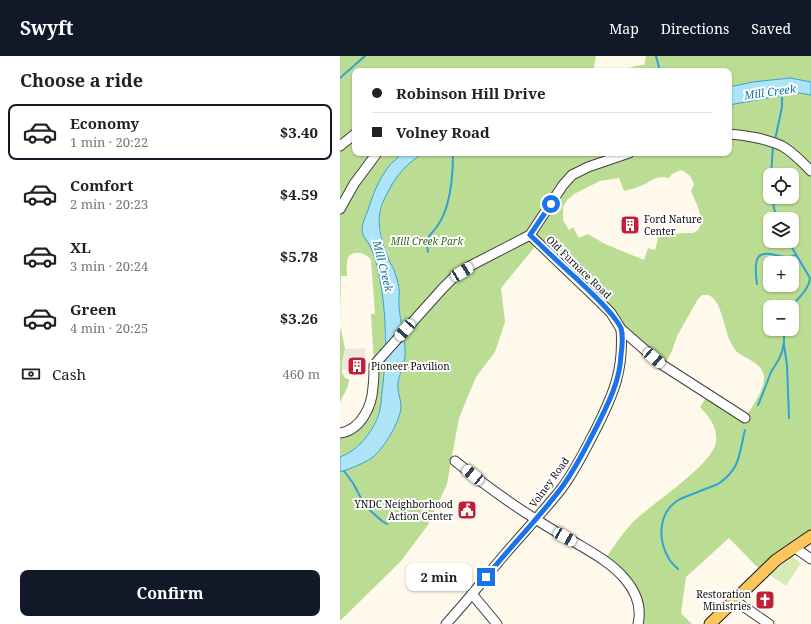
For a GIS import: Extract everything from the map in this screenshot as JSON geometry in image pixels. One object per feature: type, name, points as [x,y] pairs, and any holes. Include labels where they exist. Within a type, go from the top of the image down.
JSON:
[{"type":"main road","points":[[710,624],[776,560],[811,536]]},
{"type":"street","points":[[732,134],[746,136],[777,144],[793,154],[811,171]]},
{"type":"street","points":[[340,146],[352,136]]},
{"type":"street","points":[[340,209],[354,184],[375,156]]},
{"type":"street","points":[[340,433],[349,431],[360,422],[365,415],[373,389],[374,365],[443,288],[462,272],[530,235],[563,185],[572,175],[588,167],[620,156]]},
{"type":"street","name":"Old Furnace Road","points":[[530,235],[599,301],[610,313],[621,329],[661,364],[745,418]]},
{"type":"street","name":"Volney Road","points":[[446,624],[562,487],[584,453],[608,404],[617,379],[621,362],[621,329]]},
{"type":"street","points":[[455,461],[491,489],[615,569],[624,578],[636,595],[639,610],[638,624]]},
{"type":"street","points":[[794,547],[811,559]]},
{"type":"street","points":[[472,594],[496,624]]},
{"type":"street","points":[[734,600],[769,624]]},
{"type":"green space","points":[[340,56],[596,56],[595,68],[352,68],[352,156],[400,156],[390,165],[373,194],[370,245],[379,274],[385,325],[384,378],[380,411],[363,442],[340,457],[340,433],[365,415],[374,365],[371,314],[375,314],[371,260],[366,255],[356,253],[350,255],[348,258],[347,276],[341,276],[340,321]]},
{"type":"green space","points":[[646,56],[811,56],[811,82],[790,78],[753,82],[732,86],[732,68],[630,68],[644,65]]},
{"type":"green space","name":"Mill Creek Park","points":[[800,93],[811,95],[811,536],[763,573],[729,538],[686,577],[681,613],[692,624],[638,624],[635,595],[604,561],[633,522],[693,473],[712,451],[716,442],[716,432],[710,419],[700,407],[708,394],[745,418],[758,398],[764,382],[763,372],[757,364],[736,351],[729,338],[717,302],[708,295],[702,295],[698,299],[677,336],[672,351],[664,366],[538,243],[501,288],[505,322],[495,352],[476,377],[459,418],[447,484],[428,525],[401,561],[340,621],[340,472],[374,456],[391,433],[399,415],[398,384],[405,360],[405,352],[399,306],[399,289],[394,270],[382,238],[380,225],[380,213],[384,197],[397,175],[403,168],[419,156],[732,156],[732,104]],"holes":[[[681,170],[688,174],[693,180],[694,185],[691,191],[700,214],[701,220],[698,230],[693,233],[659,235],[655,250],[648,248],[644,260],[605,244],[588,234],[579,238],[573,227],[569,230],[563,220],[563,207],[567,200],[574,194],[600,181],[619,178],[624,191],[640,186],[657,178],[669,178],[672,174]]]},
{"type":"green space","points":[[340,329],[345,349],[342,363],[342,374],[345,378],[349,379],[348,386],[340,404]]},
{"type":"green space","points":[[791,556],[801,563],[786,586],[770,575]]},
{"type":"shaded area","points":[[365,348],[365,362],[349,363],[349,369],[342,369],[345,349]]},
{"type":"water","name":"Mill Creek","points":[[790,78],[811,82],[811,95],[800,93],[789,94],[732,104],[732,86],[753,82]]},
{"type":"water","name":"Mill Creek","points":[[419,156],[399,174],[383,201],[379,218],[383,243],[398,281],[399,290],[405,351],[405,357],[398,383],[401,404],[400,413],[391,434],[382,448],[373,457],[353,468],[340,472],[340,457],[352,451],[367,436],[377,419],[380,409],[384,378],[384,304],[376,264],[369,244],[363,234],[362,227],[379,181],[385,171],[398,157]]},
{"type":"waterway","points":[[340,78],[365,56]]},
{"type":"waterway","points":[[656,56],[659,68]]},
{"type":"waterway","name":"Mill Creek","points":[[775,140],[782,107],[782,95]]},
{"type":"waterway","points":[[771,168],[773,146]]},
{"type":"waterway","points":[[428,252],[428,239],[442,218],[449,199],[453,156]]},
{"type":"waterway","points":[[773,204],[775,212]]},
{"type":"waterway","points":[[792,248],[810,278],[808,286],[797,300]]},
{"type":"waterway","points":[[757,284],[756,264],[758,257],[766,254],[788,257],[795,255]]},
{"type":"waterway","points":[[758,405],[771,372],[782,352],[784,336]]},
{"type":"waterway","points":[[784,345],[787,365],[789,418]]},
{"type":"waterway","points":[[678,569],[669,559],[664,549],[661,533],[664,517],[673,504],[680,499],[718,484],[726,478],[738,460],[745,430]]},
{"type":"waterway","points":[[344,471],[353,483],[365,506],[387,524]]},
{"type":"place","name":"Ford Nature Center","points":[[630,225]]},
{"type":"place","name":"Pioneer Pavilion","points":[[357,366]]},
{"type":"place","name":"YNDC Neighborhood Action Center","points":[[467,510]]},
{"type":"place","name":"Restoration Ministries","points":[[765,600]]},
{"type":"route","points":[[486,577],[536,519],[570,476],[584,453],[608,404],[613,392],[621,362],[621,329],[610,313],[530,235],[551,204]]}]
